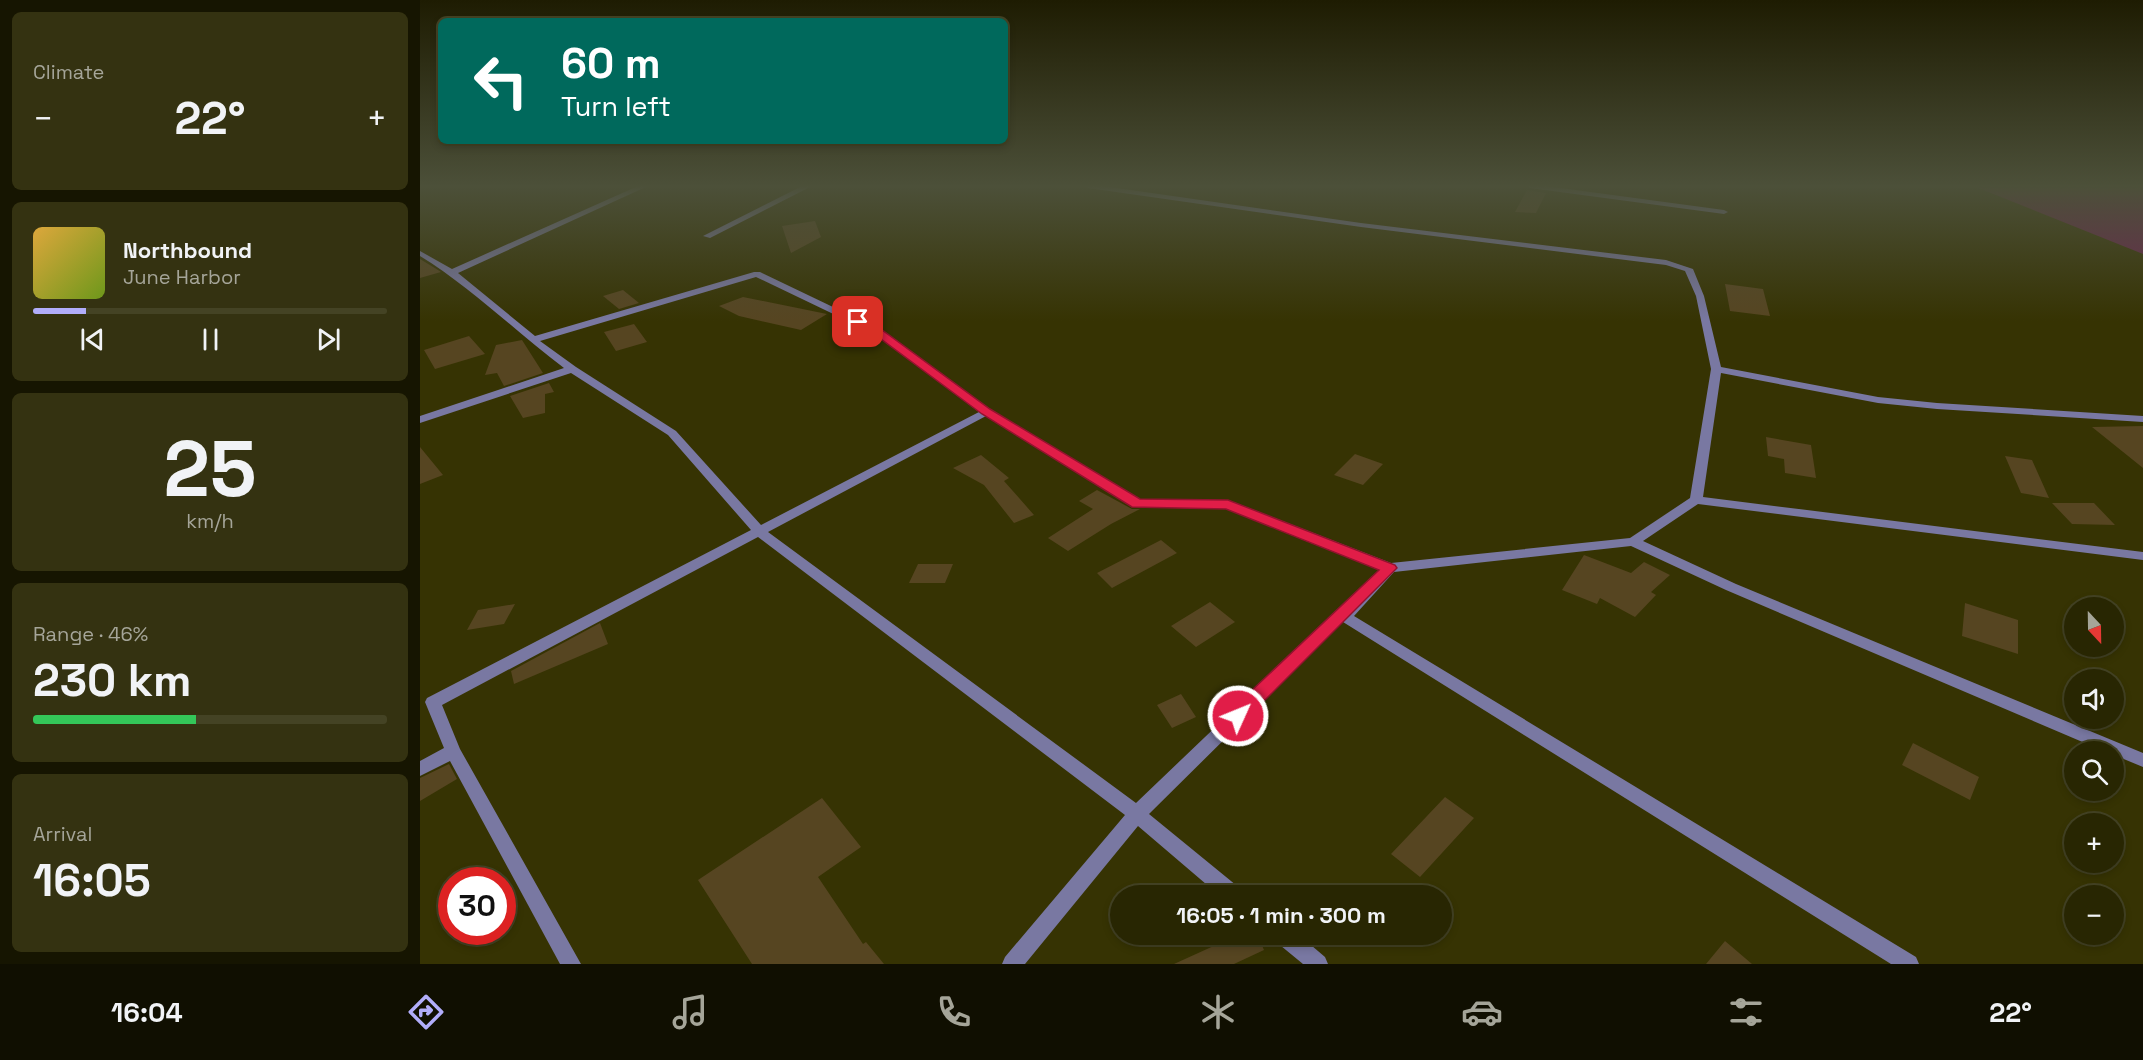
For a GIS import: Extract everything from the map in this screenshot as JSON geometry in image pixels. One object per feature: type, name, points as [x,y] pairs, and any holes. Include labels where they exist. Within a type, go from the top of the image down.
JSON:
[{"type":"street","points":[[452,272],[544,231]]},
{"type":"street","points":[[707,236],[717,231]]},
{"type":"street","points":[[1409,231],[1666,263],[1689,269],[1700,296],[1716,369],[1696,500]]},
{"type":"street","points":[[420,253],[452,272],[532,340],[572,369],[672,433],[759,531],[1137,814],[1222,885]]},
{"type":"street","points":[[532,340],[757,274],[878,332],[986,412],[1137,504],[1228,504],[1390,568],[1633,542],[1696,500],[2143,555]]},
{"type":"street","points":[[420,420],[572,369]]},
{"type":"street","points":[[1716,369],[1878,400],[2143,419]]},
{"type":"street","points":[[571,964],[453,751],[433,702],[986,412]]},
{"type":"street","points":[[1633,542],[1731,587],[2143,760]]},
{"type":"street","points":[[1012,964],[1137,814],[1390,568]]},
{"type":"street","points":[[1390,568],[1345,616],[1909,964]]},
{"type":"street","points":[[420,769],[453,751]]},
{"type":"street","points":[[1295,945],[1318,964]]},
{"type":"shaded area","points":[[2086,231],[2143,231],[2143,254]]},
{"type":"building","points":[[784,231],[819,231],[821,237],[791,253]]},
{"type":"building","points":[[420,259],[438,270],[441,272],[420,278]]},
{"type":"building","points":[[1725,284],[1763,289],[1770,316],[1730,311]]},
{"type":"building","points":[[623,290],[639,303],[619,309],[603,296]]},
{"type":"building","points":[[743,297],[827,314],[801,330],[739,316],[719,306]]},
{"type":"building","points":[[634,324],[647,342],[616,351],[604,332]]},
{"type":"building","points":[[469,336],[485,354],[435,369],[424,350]]},
{"type":"building","points":[[522,340],[543,373],[504,386],[497,373],[485,375],[496,345]]},
{"type":"building","points":[[549,383],[554,392],[545,394],[545,413],[523,418],[510,396]]},
{"type":"building","points":[[2143,426],[2143,468],[2092,427]]},
{"type":"building","points":[[1766,437],[1811,445],[1816,478],[1785,473],[1784,459],[1768,456]]},
{"type":"building","points":[[420,447],[443,475],[420,484]]},
{"type":"building","points":[[1355,454],[1383,464],[1363,485],[1334,475]]},
{"type":"building","points":[[981,455],[1009,478],[1004,481],[1034,515],[1014,523],[984,485],[953,468]]},
{"type":"building","points":[[2005,456],[2032,460],[2049,498],[2021,493]]},
{"type":"building","points":[[1097,490],[1132,509],[1140,509],[1068,551],[1048,538],[1093,509],[1079,501]]},
{"type":"building","points":[[2052,503],[2094,503],[2115,525],[2072,524]]},
{"type":"building","points":[[1161,540],[1177,553],[1112,588],[1097,573]]},
{"type":"building","points":[[1584,555],[1631,573],[1644,562],[1670,575],[1651,592],[1656,595],[1635,617],[1600,598],[1597,604],[1562,590]]},
{"type":"building","points":[[918,564],[953,564],[945,583],[909,583]]},
{"type":"building","points":[[1210,602],[1235,622],[1196,647],[1171,626]]},
{"type":"building","points":[[1965,603],[2018,620],[2018,654],[1962,636]]},
{"type":"building","points":[[515,604],[504,624],[467,630],[478,610]]},
{"type":"building","points":[[600,623],[608,644],[514,684],[511,671]]},
{"type":"building","points":[[1181,694],[1196,717],[1172,728],[1157,705]]},
{"type":"building","points":[[1913,743],[1979,777],[1970,800],[1902,765]]},
{"type":"building","points":[[449,764],[457,779],[420,801],[420,778]]},
{"type":"building","points":[[1445,797],[1474,818],[1420,877],[1391,854]]},
{"type":"building","points":[[822,798],[861,847],[818,877],[863,944],[866,942],[884,964],[752,964],[698,880]]},
{"type":"building","points":[[1725,941],[1752,964],[1706,964]]},
{"type":"building","points":[[1216,945],[1262,945],[1264,950],[1234,964],[1174,964]]},
{"type":"route","points":[[858,322],[878,332],[986,412],[1137,504],[1228,504],[1390,568],[1238,716]]}]
